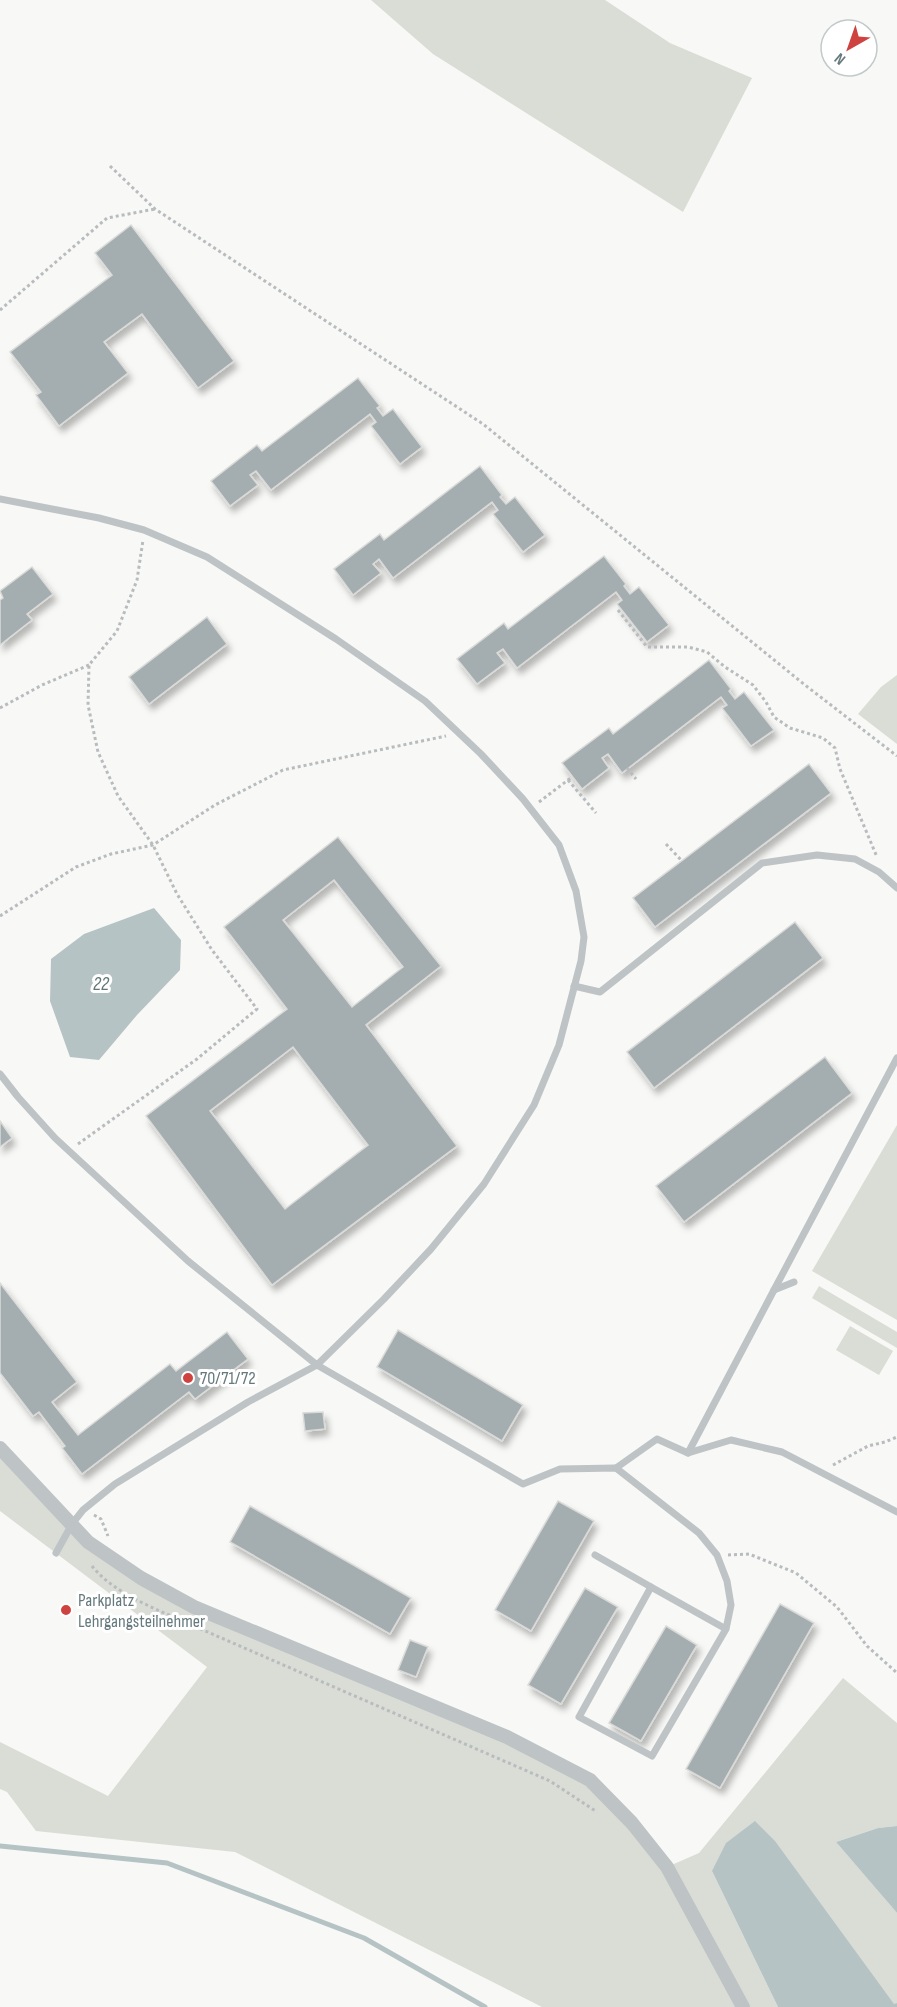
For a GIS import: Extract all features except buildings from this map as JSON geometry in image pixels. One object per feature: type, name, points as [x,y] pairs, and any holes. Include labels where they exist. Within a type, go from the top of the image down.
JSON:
[{"type":"street","points":[[0,1448],[88,1542],[141,1578],[194,1606],[507,1737],[590,1780],[632,1823],[667,1867],[743,2007]]},
{"type":"lane","points":[[0,499],[99,518],[144,530],[207,557],[383,670],[425,701],[481,754],[531,809],[559,845],[576,891],[584,937],[581,961],[559,1045],[534,1105],[484,1184],[431,1249],[317,1365],[248,1402],[114,1484],[83,1510],[72,1524],[56,1553]]},
{"type":"lane","points":[[574,986],[600,992],[762,863],[817,855],[855,859],[897,888]]},
{"type":"lane","points":[[688,1453],[897,1058]]},
{"type":"lane","points":[[0,1074],[18,1098],[69,1150],[188,1262],[317,1365],[523,1484],[560,1469],[616,1468],[657,1439],[688,1453],[731,1440],[782,1452],[897,1512]]},
{"type":"lane","points":[[774,1290],[794,1282]]},
{"type":"lane","points":[[616,1468],[699,1533],[717,1555],[727,1581],[731,1605],[726,1629],[652,1756],[579,1717],[651,1587]]},
{"type":"lane","points":[[595,1555],[726,1629]]},
{"type":"path","points":[[110,166],[155,209],[483,424],[897,756]]},
{"type":"path","points":[[0,309],[107,218],[155,209]]},
{"type":"path","points":[[0,708],[42,685],[89,665],[117,631],[137,580],[144,530]]},
{"type":"path","points":[[618,610],[648,647],[688,647],[707,652],[753,685],[774,717],[790,728],[823,738],[835,748],[840,768],[885,878]]},
{"type":"path","points":[[69,1150],[197,1059],[257,1009],[213,950],[177,894],[153,845],[118,796],[98,752],[88,705],[89,665]]},
{"type":"path","points":[[0,916],[76,867],[111,854],[153,845],[215,805],[282,770],[459,733]]},
{"type":"path","points":[[627,768],[636,779]]},
{"type":"path","points":[[531,809],[572,777]]},
{"type":"path","points":[[568,780],[596,813]]},
{"type":"path","points":[[666,844],[682,861]]},
{"type":"path","points":[[825,1475],[843,1459],[868,1446],[897,1437]]},
{"type":"path","points":[[83,1510],[101,1519],[110,1539]]},
{"type":"path","points":[[717,1555],[749,1554],[796,1574],[837,1607],[867,1646],[897,1673]]},
{"type":"path","points":[[92,1566],[132,1597],[550,1780],[603,1817]]},
{"type":"shaded area","points":[[371,0],[605,0],[670,43],[752,78],[683,212],[433,54]]},
{"type":"shaded area","points":[[897,675],[897,744],[858,714],[881,687]]},
{"type":"shaded area","points":[[897,1125],[897,1320],[812,1271]]},
{"type":"shaded area","points":[[819,1286],[897,1332],[897,1348],[812,1298]]},
{"type":"shaded area","points":[[850,1326],[893,1351],[879,1375],[836,1350]]},
{"type":"shaded area","points":[[0,1448],[72,1524],[141,1578],[590,1780],[667,1867],[699,1853],[843,1678],[897,1723],[897,1826],[878,1828],[836,1842],[897,1913],[897,2003],[894,2005],[712,1871],[778,2007],[542,2007],[235,1852],[36,1831],[7,1792],[0,1789],[0,1742],[108,1796],[207,1667],[0,1511]]},
{"type":"water","name":"22","points":[[154,908],[181,940],[180,970],[137,1015],[99,1060],[70,1057],[50,1001],[51,959],[84,934]]},
{"type":"water","points":[[755,1821],[775,1841],[894,2004],[897,2003],[897,2007],[778,2007],[712,1871],[726,1843]]},
{"type":"water","points":[[897,1826],[897,1913],[836,1842],[878,1828]]},
{"type":"waterway","points":[[0,1846],[167,1863],[364,1938],[485,2007]]},
{"type":"place","name":"70/71/72","points":[[188,1378]]},
{"type":"place","name":"Parkplatz Lehrgangsteilnehmer","points":[[66,1610]]}]
